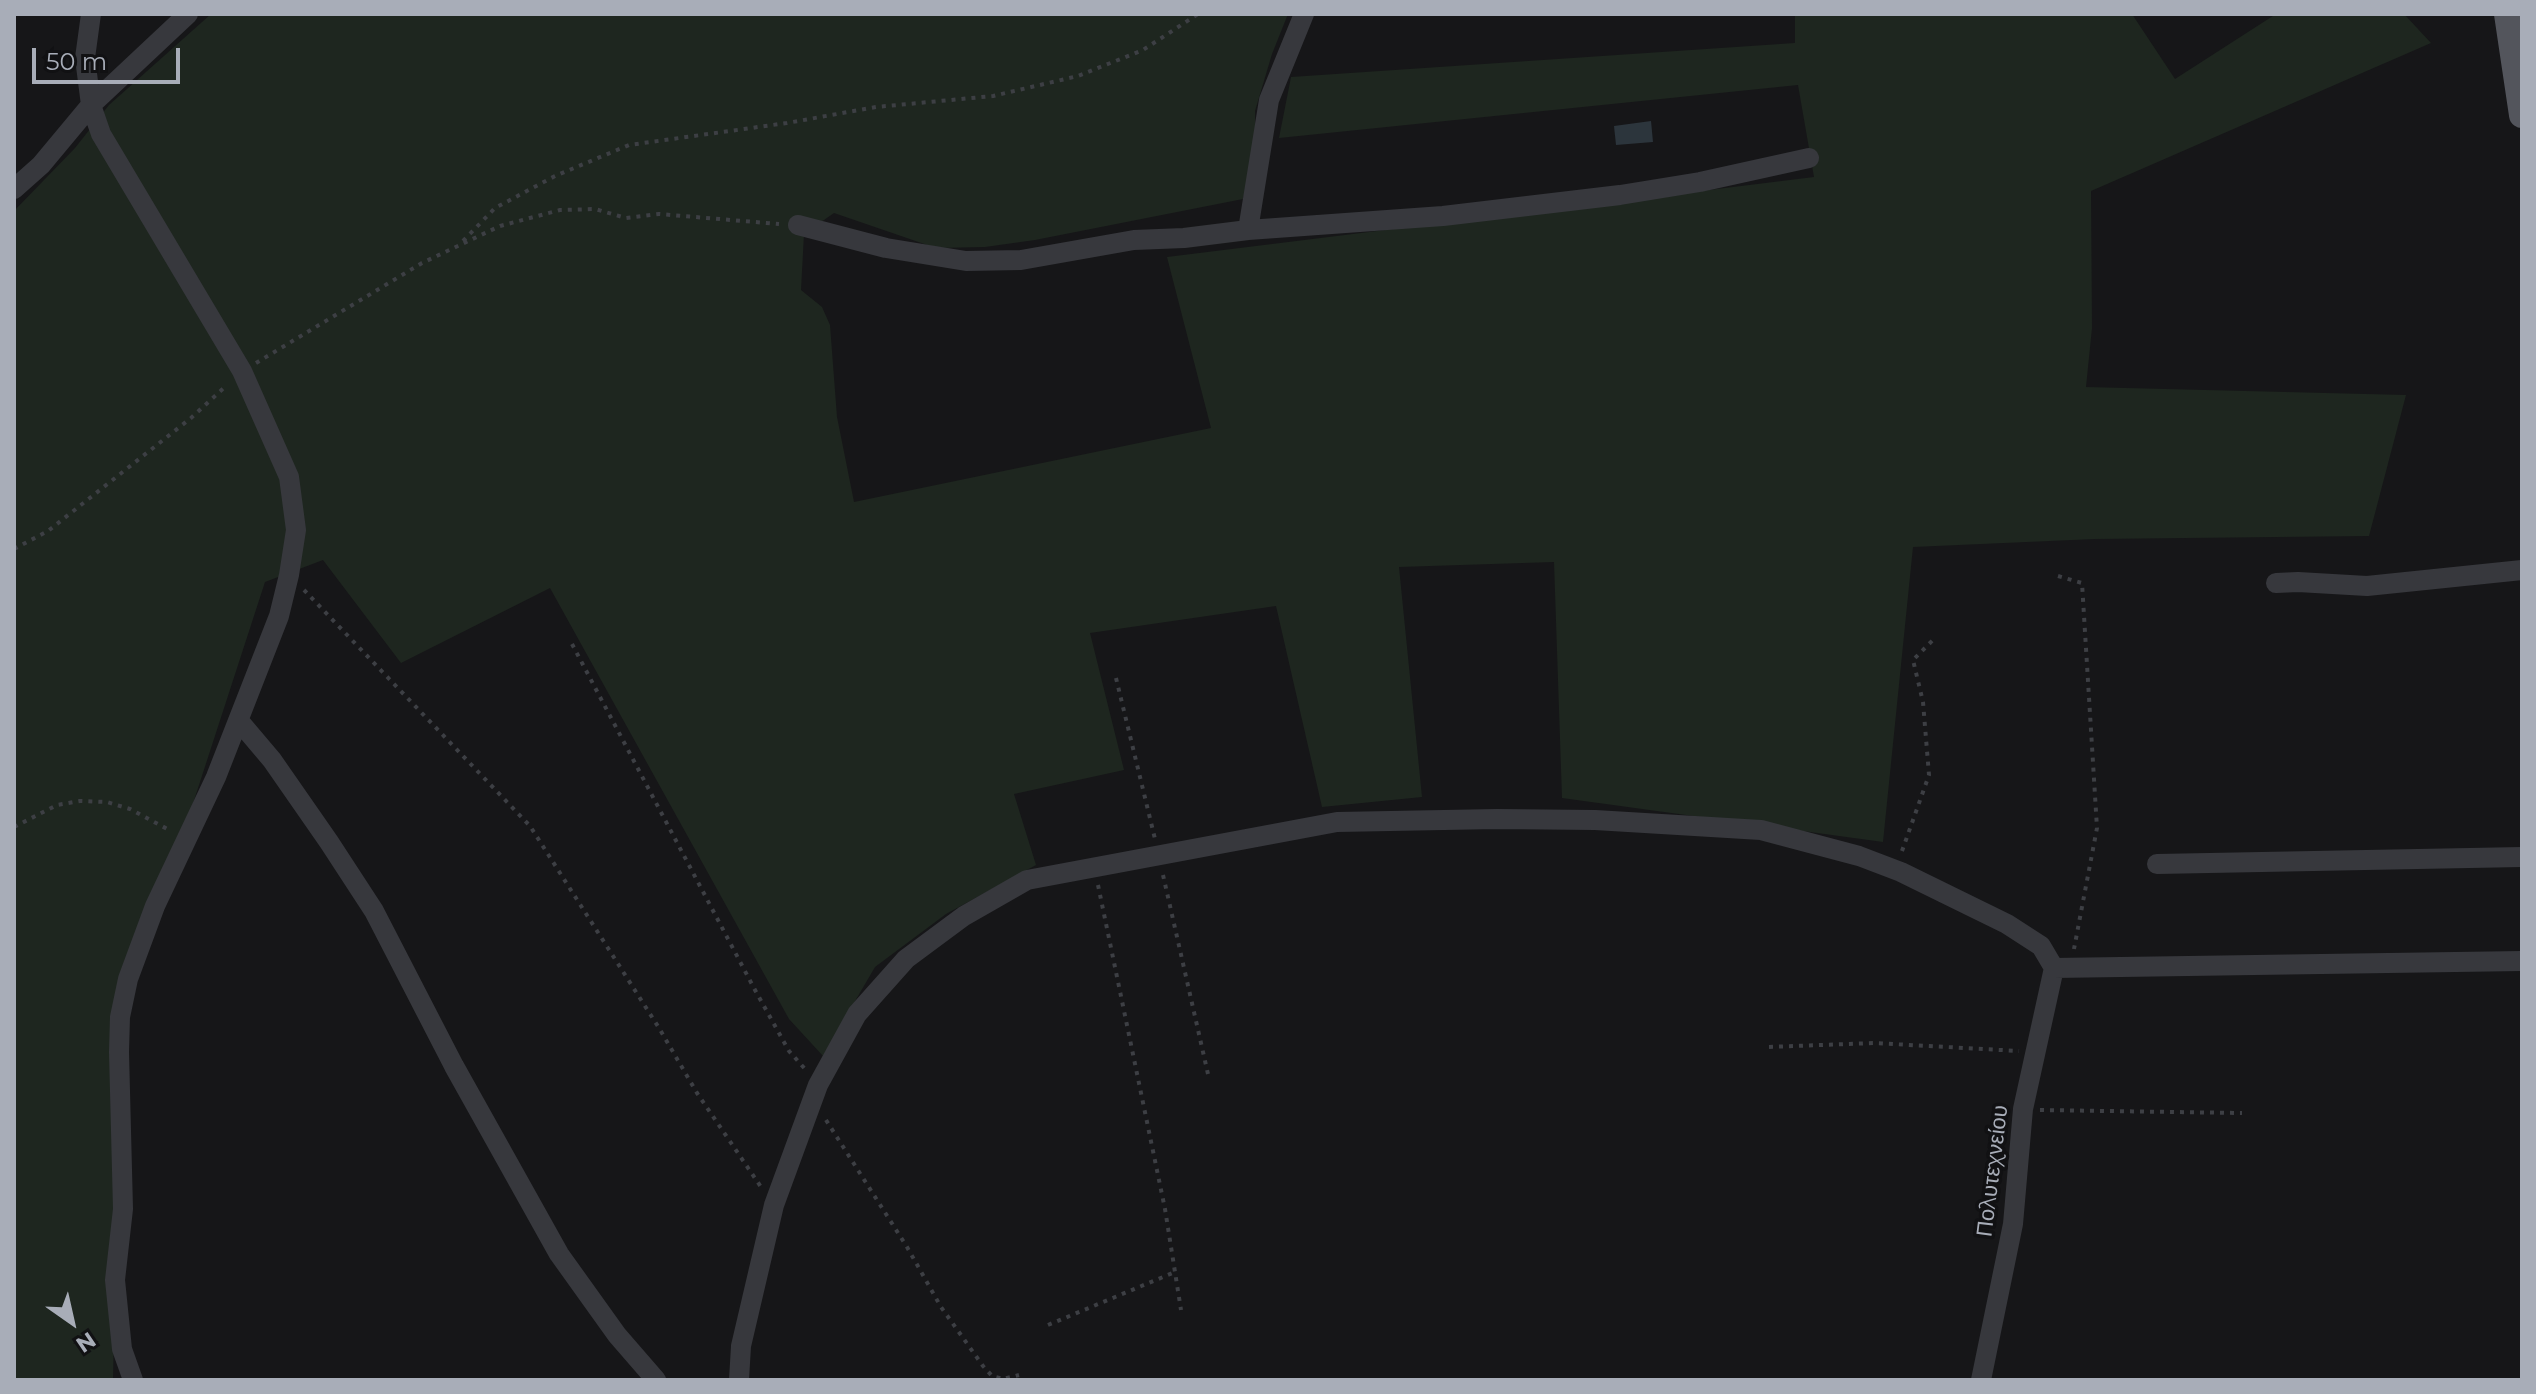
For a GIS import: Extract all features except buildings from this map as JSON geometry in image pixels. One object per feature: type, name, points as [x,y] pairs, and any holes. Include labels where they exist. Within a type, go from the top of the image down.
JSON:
[{"type":"main road","points":[[2507,14],[2522,115]]},
{"type":"street","points":[[91,14],[85,58],[91,105],[101,134],[242,371],[289,477],[296,530],[279,616],[239,721],[155,906],[128,979],[120,1017],[123,1209],[115,1280],[122,1349],[133,1380]]},
{"type":"street","points":[[14,189],[41,165],[91,105],[188,14]]},
{"type":"street","points":[[1248,230],[1269,100],[1304,14]]},
{"type":"street","points":[[798,225],[886,248],[966,261],[1021,260],[1134,240],[1443,216],[1620,195],[1700,182],[1809,158]]},
{"type":"street","points":[[2276,583],[2367,586],[2522,570]]},
{"type":"street","points":[[239,721],[272,760],[374,911],[454,1066],[559,1254],[617,1335],[656,1380]]},
{"type":"street","points":[[739,1380],[741,1346],[774,1205],[816,1092],[857,1014],[906,959],[964,916],[1027,880],[1094,865],[1337,822],[1595,820],[1761,830],[1859,856],[1901,872],[2007,924],[2041,946],[2063,969],[2522,961]]},
{"type":"street","points":[[2157,864],[2522,857]]},
{"type":"street","name":"Πολυτεχνείου","points":[[1981,1380],[2013,1224],[2023,1109],[2035,1052],[2063,969]]},
{"type":"path","points":[[458,246],[495,208],[555,176],[629,145],[876,107],[993,96],[1091,71],[1143,50],[1198,14]]},
{"type":"path","points":[[14,549],[48,531],[191,418],[242,371],[422,263],[500,226],[560,210],[595,209],[626,218],[659,214],[798,225]]},
{"type":"path","points":[[289,575],[530,826],[697,1093],[774,1205]]},
{"type":"path","points":[[2058,576],[2082,583],[2097,828],[2074,935],[2063,969]]},
{"type":"path","points":[[1901,872],[1902,845],[1929,775],[1923,702],[1913,660],[1933,640]]},
{"type":"path","points":[[572,644],[789,1051],[941,1307],[992,1376],[1003,1379],[1019,1375]]},
{"type":"path","points":[[14,827],[57,805],[80,801],[107,802],[130,809],[188,838]]},
{"type":"path","points":[[1094,865],[1165,1209],[1181,1310]]},
{"type":"path","points":[[1769,1047],[1874,1043],[2035,1052]]},
{"type":"path","points":[[2023,1109],[2242,1113]]},
{"type":"path","points":[[1048,1325],[1175,1272]]},
{"type":"shaded area","points":[[211,14],[1288,14],[1255,111],[1255,152],[1243,199],[985,247],[936,248],[834,213],[804,234],[801,290],[822,307],[830,325],[837,417],[854,502],[1211,428],[1167,257],[1814,177],[1798,85],[1279,138],[1291,77],[1795,43],[1795,14],[2132,14],[2175,79],[2276,14],[2404,14],[2431,43],[2091,191],[2092,328],[2086,387],[2406,395],[2369,536],[2095,539],[1913,547],[1883,842],[1562,798],[1554,562],[1399,567],[1422,797],[1322,807],[1276,606],[1090,633],[1124,770],[1014,794],[1036,865],[946,914],[875,967],[823,1056],[789,1019],[550,588],[401,663],[323,560],[265,582],[120,1028],[113,1380],[14,1380],[14,211],[75,148],[109,105]]},
{"type":"shaded area","points":[[1651,121],[1653,142],[1616,145],[1614,126]]}]
